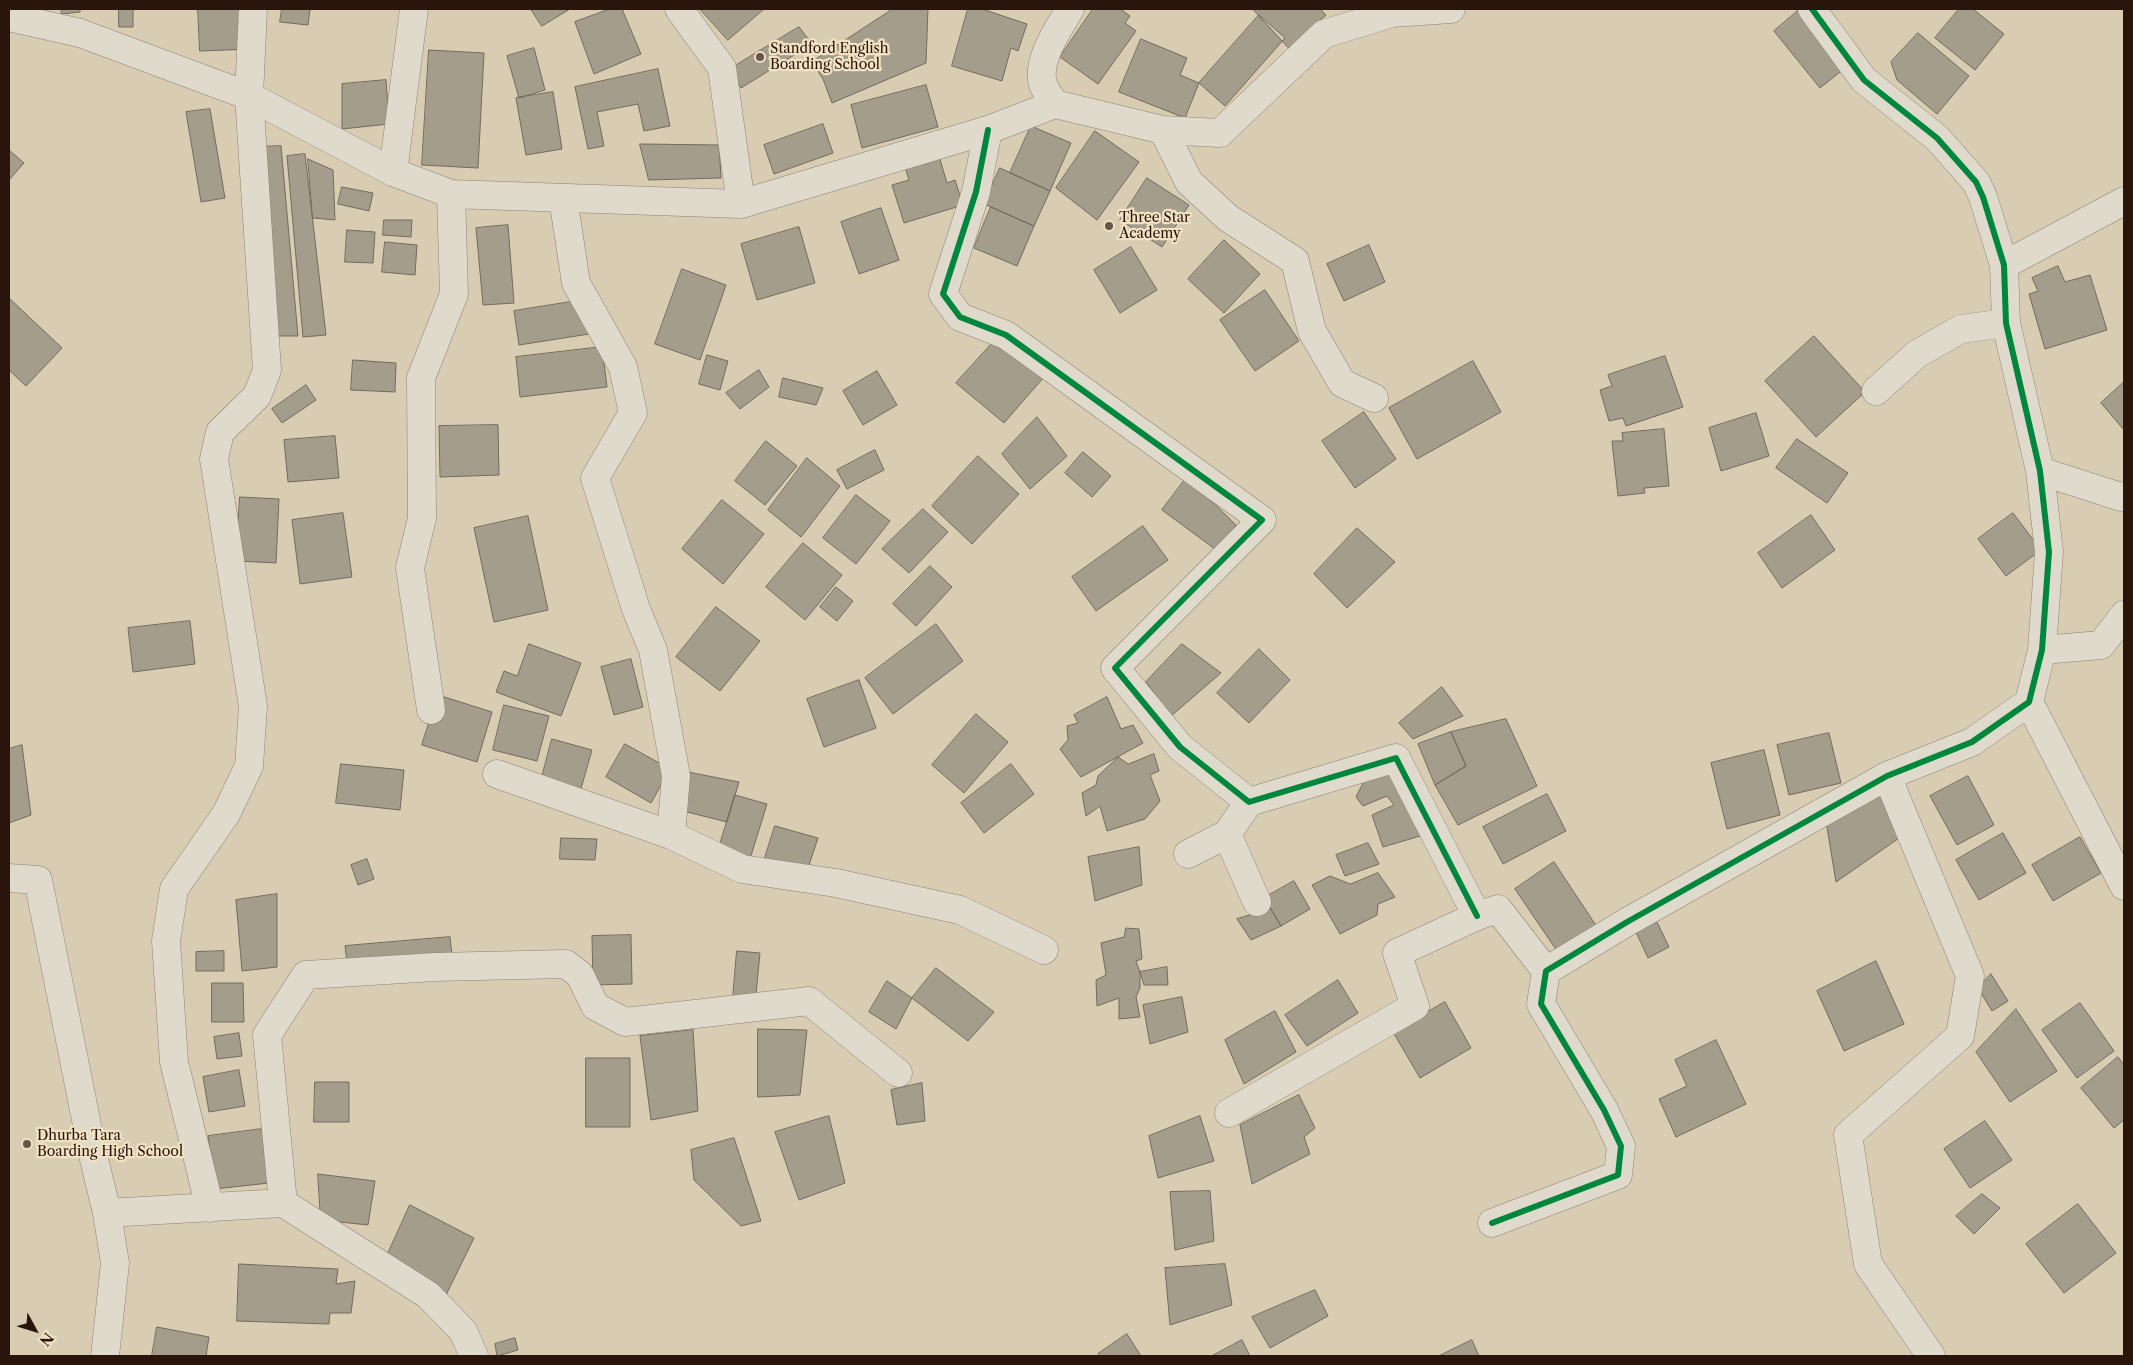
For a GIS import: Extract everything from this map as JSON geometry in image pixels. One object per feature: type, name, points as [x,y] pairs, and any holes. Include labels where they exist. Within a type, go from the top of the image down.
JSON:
[{"type":"street","points":[[210,1208],[174,1062],[166,941],[174,889],[226,814],[248,766],[253,706],[214,459],[220,432],[257,396],[267,370],[249,96],[253,9]]},
{"type":"street","points":[[393,172],[414,9]]},
{"type":"street","points":[[679,9],[722,68],[741,204]]},
{"type":"street","points":[[1055,104],[1043,84],[1043,64],[1052,39],[1070,9]]},
{"type":"street","points":[[9,17],[80,33],[249,96],[393,172],[451,194],[741,204],[988,130],[1055,104],[1163,130],[1220,133],[1324,34],[1392,13],[1451,9]]},
{"type":"street","points":[[1546,971],[1627,922],[1887,776],[1972,742],[2029,702],[2042,650],[2049,552],[2040,471],[2006,322],[2004,265],[1983,197],[1976,182],[1938,138],[1864,80],[1812,9]]},
{"type":"street","points":[[988,130],[976,192],[943,294],[960,317],[1006,335],[1262,520],[1115,668],[1180,747],[1249,802]]},
{"type":"street","points":[[1163,130],[1189,182],[1228,218],[1295,261],[1312,332],[1342,383],[1374,398]]},
{"type":"street","points":[[431,710],[410,568],[422,518],[421,378],[454,294],[451,194]]},
{"type":"street","points":[[563,198],[576,283],[623,367],[633,413],[595,478],[636,608],[653,650],[676,776],[671,835]]},
{"type":"street","points":[[2004,265],[2124,201]]},
{"type":"street","points":[[1876,391],[1917,354],[1961,329],[2006,322]]},
{"type":"street","points":[[2040,471],[2121,498],[2124,496]]},
{"type":"street","points":[[2042,650],[2101,645],[2124,614]]},
{"type":"street","points":[[2029,702],[2124,886]]},
{"type":"street","points":[[1188,854],[1227,834],[1249,802],[1396,758],[1478,916]]},
{"type":"street","points":[[497,774],[671,835],[742,869],[836,883],[960,910],[1044,950]]},
{"type":"street","points":[[1887,776],[1970,976],[1960,1036],[1848,1135],[1868,1264],[1931,1356]]},
{"type":"street","points":[[1227,834],[1256,902]]},
{"type":"street","points":[[9,878],[38,880],[93,1155],[107,1213],[115,1263],[105,1356]]},
{"type":"street","points":[[1229,1113],[1415,1006],[1397,953],[1498,908],[1546,971],[1542,1004],[1604,1110],[1621,1146],[1618,1175],[1492,1223]]},
{"type":"street","points":[[283,1203],[267,1034],[306,975],[435,967],[566,964],[580,975],[596,1006],[625,1022],[809,1001],[898,1073]]},
{"type":"street","points":[[107,1213],[283,1203],[428,1294],[463,1331],[474,1356]]},
{"type":"building","points":[[61,9],[80,9],[80,12],[62,14]]},
{"type":"building","points":[[119,9],[133,9],[133,27],[119,27]]},
{"type":"building","points":[[198,9],[249,9],[251,49],[200,51]]},
{"type":"building","points":[[282,9],[310,9],[308,25],[280,22]]},
{"type":"building","points":[[531,9],[570,9],[542,26]]},
{"type":"building","points":[[610,9],[622,9],[641,54],[594,74],[575,22]]},
{"type":"building","points":[[700,9],[764,9],[728,40]]},
{"type":"building","points":[[893,9],[928,9],[926,63],[832,103],[823,79],[812,62]]},
{"type":"building","points":[[968,9],[982,9],[1027,24],[1018,51],[1011,48],[1002,81],[952,66]]},
{"type":"building","points":[[1093,9],[1120,9],[1130,16],[1125,23],[1136,31],[1098,84],[1060,57]]},
{"type":"building","points":[[1253,9],[1320,9],[1326,15],[1289,48]]},
{"type":"building","points":[[1959,9],[1973,9],[2004,34],[1975,70],[1935,38]]},
{"type":"building","points":[[1799,10],[1845,68],[1820,88],[1774,31]]},
{"type":"building","points":[[1259,15],[1285,38],[1225,106],[1199,83]]},
{"type":"building","points":[[799,27],[812,44],[741,88],[730,69]]},
{"type":"building","points":[[1918,33],[1969,76],[1937,114],[1897,80],[1891,62]]},
{"type":"building","points":[[1141,39],[1187,58],[1180,75],[1199,83],[1185,118],[1119,92]]},
{"type":"building","points":[[534,48],[545,90],[519,98],[507,56]]},
{"type":"building","points":[[429,50],[484,53],[478,168],[422,165]]},
{"type":"building","points":[[658,69],[670,126],[644,131],[638,104],[597,112],[604,146],[588,149],[575,87]]},
{"type":"building","points":[[386,80],[389,124],[342,129],[342,84]]},
{"type":"building","points":[[926,85],[938,127],[862,148],[851,105]]},
{"type":"building","points":[[553,92],[562,149],[526,155],[516,98]]},
{"type":"building","points":[[210,109],[225,198],[201,202],[186,112]]},
{"type":"building","points":[[823,124],[833,153],[774,174],[764,145]]},
{"type":"building","points":[[1031,126],[1071,143],[1050,191],[1010,173]]},
{"type":"building","points":[[1095,131],[1139,162],[1097,220],[1056,188]]},
{"type":"building","points":[[640,144],[719,145],[721,178],[649,180]]},
{"type":"building","points":[[281,146],[298,336],[271,336],[258,147]]},
{"type":"building","points":[[9,150],[24,163],[9,180]]},
{"type":"building","points":[[305,154],[326,335],[303,337],[287,156]]},
{"type":"building","points":[[939,156],[947,183],[955,180],[963,205],[904,223],[892,185],[909,180],[905,167]]},
{"type":"building","points":[[308,159],[333,170],[335,220],[313,218]]},
{"type":"building","points":[[1000,168],[1050,191],[1034,226],[984,204]]},
{"type":"building","points":[[1147,178],[1189,205],[1162,247],[1120,220]]},
{"type":"building","points":[[342,187],[373,193],[369,211],[338,204]]},
{"type":"building","points":[[991,207],[1034,226],[1017,266],[974,248]]},
{"type":"building","points":[[881,208],[899,260],[859,274],[841,222]]},
{"type":"building","points":[[384,220],[412,220],[411,237],[383,235]]},
{"type":"building","points":[[508,225],[514,303],[483,305],[476,228]]},
{"type":"building","points":[[799,227],[815,283],[757,300],[741,244]]},
{"type":"building","points":[[347,230],[375,232],[373,263],[345,262]]},
{"type":"building","points":[[1224,240],[1260,274],[1224,313],[1188,279]]},
{"type":"building","points":[[385,242],[417,245],[415,275],[382,272]]},
{"type":"building","points":[[1369,245],[1385,282],[1344,301],[1327,264]]},
{"type":"building","points":[[1131,247],[1157,290],[1120,313],[1094,270]]},
{"type":"building","points":[[2058,266],[2065,282],[2090,275],[2107,330],[2045,349],[2029,294],[2038,291],[2032,278]]},
{"type":"building","points":[[682,269],[726,285],[700,360],[655,344]]},
{"type":"building","points":[[1265,290],[1299,341],[1255,371],[1220,320]]},
{"type":"building","points":[[9,298],[62,348],[26,386],[9,370]]},
{"type":"building","points":[[583,300],[589,334],[519,345],[514,311]]},
{"type":"building","points":[[1814,336],[1865,392],[1816,437],[1765,381]]},
{"type":"building","points":[[996,339],[1044,377],[1004,423],[956,383]]},
{"type":"building","points":[[602,347],[607,387],[520,397],[516,357]]},
{"type":"building","points":[[707,355],[728,361],[720,390],[699,384]]},
{"type":"building","points":[[1665,356],[1683,407],[1626,426],[1623,418],[1609,421],[1600,390],[1612,386],[1608,375]]},
{"type":"building","points":[[353,360],[396,363],[395,392],[351,390]]},
{"type":"building","points":[[1473,361],[1501,412],[1417,459],[1389,408]]},
{"type":"building","points":[[759,370],[769,387],[740,409],[726,393]]},
{"type":"building","points":[[877,371],[897,405],[863,425],[843,391]]},
{"type":"building","points":[[783,378],[823,388],[816,405],[779,397]]},
{"type":"building","points":[[2124,382],[2124,430],[2101,403]]},
{"type":"building","points":[[306,385],[316,400],[282,423],[272,409]]},
{"type":"building","points":[[1364,412],[1396,459],[1355,488],[1322,441]]},
{"type":"building","points":[[1756,413],[1769,456],[1721,471],[1709,428]]},
{"type":"building","points":[[1037,417],[1067,456],[1030,489],[1002,454]]},
{"type":"building","points":[[498,425],[499,475],[440,477],[439,426]]},
{"type":"building","points":[[1664,429],[1669,486],[1644,488],[1645,493],[1618,496],[1612,441],[1623,441],[1622,433]]},
{"type":"building","points":[[335,436],[339,478],[288,482],[284,440]]},
{"type":"building","points":[[1797,439],[1848,473],[1827,503],[1776,468]]},
{"type":"building","points":[[766,441],[797,466],[765,505],[735,481]]},
{"type":"building","points":[[875,450],[884,470],[847,489],[837,470]]},
{"type":"building","points":[[1083,452],[1111,476],[1092,497],[1065,473]]},
{"type":"building","points":[[978,456],[1019,494],[972,544],[932,506]]},
{"type":"building","points":[[807,458],[840,486],[801,537],[768,510]]},
{"type":"building","points":[[1187,477],[1236,525],[1219,552],[1162,510]]},
{"type":"building","points":[[856,495],[890,521],[856,564],[823,538]]},
{"type":"building","points":[[240,497],[279,499],[276,563],[236,561]]},
{"type":"building","points":[[722,500],[764,534],[723,584],[682,549]]},
{"type":"building","points":[[923,509],[948,532],[909,573],[882,549]]},
{"type":"building","points":[[343,513],[352,577],[300,584],[292,520]]},
{"type":"building","points":[[2013,513],[2041,550],[2006,576],[1978,539]]},
{"type":"building","points":[[1811,515],[1835,550],[1782,588],[1758,553]]},
{"type":"building","points":[[528,516],[548,610],[494,622],[474,528]]},
{"type":"building","points":[[1143,526],[1168,560],[1096,611],[1072,577]]},
{"type":"building","points":[[1357,528],[1395,562],[1347,608],[1314,574]]},
{"type":"building","points":[[803,543],[842,575],[805,620],[766,587]]},
{"type":"building","points":[[930,566],[952,587],[916,626],[893,604]]},
{"type":"building","points":[[836,587],[853,601],[837,621],[820,607]]},
{"type":"building","points":[[716,607],[760,641],[720,691],[676,657]]},
{"type":"building","points":[[190,621],[195,664],[133,672],[128,628]]},
{"type":"building","points":[[936,624],[963,661],[893,714],[865,678]]},
{"type":"building","points":[[529,644],[581,663],[561,716],[496,692],[504,671],[517,676]]},
{"type":"building","points":[[1182,644],[1221,673],[1171,716],[1146,682]]},
{"type":"building","points":[[1259,649],[1290,680],[1249,723],[1217,693]]},
{"type":"building","points":[[631,659],[643,707],[614,715],[601,667]]},
{"type":"building","points":[[859,680],[876,728],[824,747],[807,699]]},
{"type":"building","points":[[1442,687],[1463,716],[1413,739],[1399,723]]},
{"type":"building","points":[[438,695],[492,712],[477,762],[422,745]]},
{"type":"building","points":[[1107,697],[1121,729],[1133,725],[1143,743],[1081,777],[1060,749],[1068,740],[1067,726],[1078,723],[1074,715]]},
{"type":"building","points":[[504,705],[549,716],[537,761],[493,750]]},
{"type":"building","points":[[976,714],[1008,742],[964,793],[932,765]]},
{"type":"building","points":[[1506,719],[1537,786],[1458,825],[1435,785],[1466,766],[1451,732]]},
{"type":"building","points":[[1451,732],[1466,766],[1435,785],[1418,744]]},
{"type":"building","points":[[1829,733],[1841,783],[1789,795],[1777,745]]},
{"type":"building","points":[[552,739],[592,750],[580,792],[541,781]]},
{"type":"building","points":[[625,744],[670,769],[651,803],[606,777]]},
{"type":"building","points":[[22,745],[31,815],[9,823],[9,749]]},
{"type":"building","points":[[1764,750],[1780,815],[1727,829],[1711,763]]},
{"type":"building","points":[[1154,754],[1159,771],[1150,775],[1160,801],[1145,819],[1107,831],[1100,806],[1086,816],[1082,793],[1096,785],[1098,776],[1118,757],[1128,764]]},
{"type":"building","points":[[341,764],[404,770],[400,810],[336,803]]},
{"type":"building","points":[[1011,764],[1034,794],[984,833],[961,803]]},
{"type":"building","points":[[1393,767],[1427,834],[1383,847],[1372,815],[1394,805],[1387,796],[1363,806],[1356,797],[1364,781]]},
{"type":"building","points":[[683,771],[739,782],[727,822],[675,809]]},
{"type":"building","points":[[1968,776],[1994,825],[1957,845],[1930,796]]},
{"type":"building","points":[[1883,787],[1902,836],[1836,882],[1825,815]]},
{"type":"building","points":[[1547,794],[1566,831],[1503,864],[1483,827]]},
{"type":"building","points":[[735,795],[767,804],[750,859],[718,851]]},
{"type":"building","points":[[775,826],[818,838],[807,871],[763,864]]},
{"type":"building","points":[[2003,833],[2026,873],[1979,900],[1956,860]]},
{"type":"building","points":[[2080,837],[2101,873],[2053,901],[2032,865]]},
{"type":"building","points":[[561,838],[597,839],[595,860],[560,859]]},
{"type":"building","points":[[1368,843],[1379,864],[1345,876],[1336,855]]},
{"type":"building","points":[[1139,847],[1142,885],[1095,901],[1088,857]]},
{"type":"building","points":[[367,859],[374,879],[358,885],[351,865]]},
{"type":"building","points":[[1554,862],[1597,927],[1557,951],[1515,889]]},
{"type":"building","points":[[1378,873],[1395,897],[1378,904],[1377,915],[1340,934],[1312,885],[1330,876],[1350,884]]},
{"type":"building","points":[[1294,881],[1310,909],[1281,926],[1264,898]]},
{"type":"building","points":[[277,894],[277,967],[242,971],[236,900]]},
{"type":"building","points":[[1271,909],[1281,926],[1251,940],[1237,919]]},
{"type":"building","points":[[1657,922],[1669,947],[1648,958],[1636,932]]},
{"type":"building","points":[[1126,928],[1139,929],[1142,959],[1136,961],[1140,972],[1140,988],[1136,997],[1140,1017],[1119,1019],[1119,998],[1097,1006],[1096,980],[1106,975],[1101,943],[1124,937]]},
{"type":"building","points":[[631,935],[632,984],[593,985],[592,936]]},
{"type":"building","points":[[450,937],[452,955],[347,963],[345,946]]},
{"type":"building","points":[[224,951],[224,971],[196,971],[196,952]]},
{"type":"building","points":[[737,951],[760,953],[756,994],[733,997]]},
{"type":"building","points":[[1876,961],[1904,1024],[1844,1051],[1817,991]]},
{"type":"building","points":[[1167,967],[1168,985],[1144,985],[1140,972]]},
{"type":"building","points":[[936,968],[994,1012],[968,1041],[912,998]]},
{"type":"building","points":[[1991,974],[2008,1001],[1992,1011],[1978,988]]},
{"type":"building","points":[[1338,980],[1358,1013],[1307,1046],[1285,1015]]},
{"type":"building","points":[[887,981],[912,998],[896,1029],[869,1012]]},
{"type":"building","points":[[212,983],[243,983],[244,1022],[212,1022]]},
{"type":"building","points":[[1182,997],[1188,1032],[1150,1044],[1143,1005]]},
{"type":"building","points":[[1445,1002],[1471,1048],[1420,1078],[1393,1032]]},
{"type":"building","points":[[2080,1003],[2114,1051],[2077,1078],[2042,1030]]},
{"type":"building","points":[[2016,1009],[2057,1071],[2010,1102],[1976,1052]]},
{"type":"building","points":[[1275,1011],[1296,1052],[1244,1084],[1225,1040]]},
{"type":"building","points":[[758,1029],[807,1030],[800,1095],[758,1097]]},
{"type":"building","points":[[693,1030],[698,1111],[651,1120],[640,1036]]},
{"type":"building","points":[[239,1033],[242,1056],[217,1059],[214,1037]]},
{"type":"building","points":[[1716,1040],[1746,1104],[1676,1137],[1659,1099],[1687,1086],[1675,1060]]},
{"type":"building","points":[[2118,1057],[2124,1065],[2124,1120],[2114,1128],[2081,1088]]},
{"type":"building","points":[[586,1058],[630,1058],[630,1127],[586,1127]]},
{"type":"building","points":[[239,1070],[245,1106],[209,1112],[203,1077]]},
{"type":"building","points":[[315,1082],[349,1082],[349,1122],[314,1122]]},
{"type":"building","points":[[922,1083],[925,1121],[897,1125],[891,1090]]},
{"type":"building","points":[[1299,1095],[1315,1128],[1304,1137],[1310,1154],[1252,1184],[1240,1125]]},
{"type":"building","points":[[829,1116],[845,1183],[799,1200],[775,1132]]},
{"type":"building","points":[[1200,1116],[1214,1161],[1158,1178],[1149,1136]]},
{"type":"building","points":[[1985,1121],[2012,1160],[1970,1188],[1944,1149]]},
{"type":"building","points":[[262,1129],[269,1183],[215,1189],[208,1136]]},
{"type":"building","points":[[734,1138],[761,1221],[741,1226],[694,1180],[691,1150]]},
{"type":"building","points":[[318,1174],[375,1181],[368,1225],[321,1220]]},
{"type":"building","points":[[1210,1191],[1214,1241],[1175,1250],[1170,1192]]},
{"type":"building","points":[[1982,1194],[2000,1208],[1974,1234],[1956,1216]]},
{"type":"building","points":[[2078,1204],[2116,1253],[2064,1293],[2026,1244]]},
{"type":"building","points":[[410,1205],[474,1238],[446,1295],[386,1258]]},
{"type":"building","points":[[239,1264],[338,1269],[336,1284],[355,1281],[351,1313],[330,1313],[329,1324],[237,1321]]},
{"type":"building","points":[[1225,1264],[1232,1305],[1170,1325],[1165,1268]]},
{"type":"building","points":[[1315,1290],[1328,1316],[1270,1348],[1252,1317]]},
{"type":"building","points":[[157,1327],[209,1337],[206,1356],[152,1356]]},
{"type":"building","points":[[1127,1334],[1141,1356],[1099,1356],[1098,1354]]},
{"type":"building","points":[[515,1338],[518,1350],[497,1356],[495,1344]]},
{"type":"building","points":[[1242,1340],[1250,1356],[1212,1356]]},
{"type":"building","points":[[1472,1340],[1479,1356],[1439,1356]]},
{"type":"cycle path","points":[[1492,1223],[1618,1175],[1621,1146],[1604,1110],[1541,1004],[1546,971],[1627,922],[1887,776],[1972,742],[2029,702],[2042,650],[2049,552],[2040,471],[2006,323],[2004,265],[1983,197],[1976,182],[1937,138],[1864,80],[1812,9]]},
{"type":"cycle path","points":[[988,130],[976,192],[943,294],[960,317],[1006,335],[1262,520],[1115,668],[1180,747],[1249,802],[1396,758],[1477,916]]},
{"type":"place","name":"Standford English Boarding School","points":[[760,57]]},
{"type":"place","name":"Three Star Academy","points":[[1109,226]]},
{"type":"place","name":"Dhurba Tara Boarding High School","points":[[27,1144]]}]
